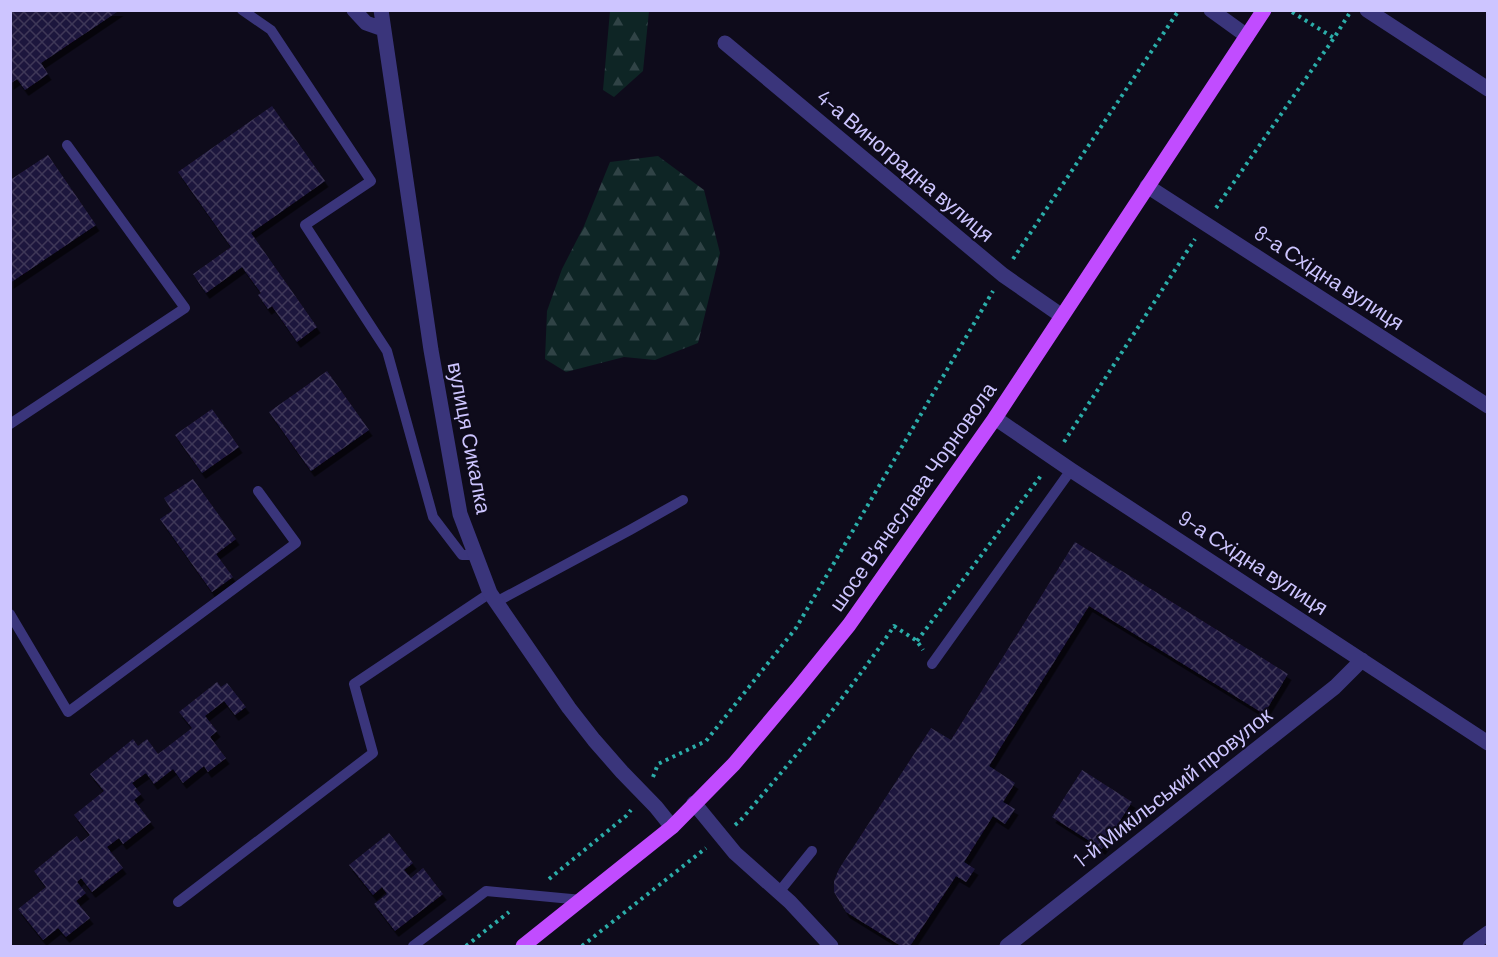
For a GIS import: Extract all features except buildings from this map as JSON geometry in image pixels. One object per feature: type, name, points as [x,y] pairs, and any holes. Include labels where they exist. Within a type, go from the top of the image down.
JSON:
[{"type":"main road","name":"шосе В'ячеслава Чорновола","points":[[533,944],[672,826],[734,764],[849,625],[995,418],[1264,10]]},
{"type":"street","points":[[354,10],[366,23],[383,29]]},
{"type":"street","name":"вулиця Сикалка","points":[[381,10],[431,350],[460,514],[493,598],[569,708],[594,740],[672,826]]},
{"type":"street","points":[[1211,10],[1247,36]]},
{"type":"street","points":[[1366,10],[1488,89]]},
{"type":"street","name":"4-а Виноградна вулиця","points":[[725,43],[1003,275],[1062,316]]},
{"type":"street","name":"8-а Східна вулиця","points":[[1147,186],[1488,406]]},
{"type":"street","name":"9-а Східна вулиця","points":[[995,418],[1488,743]]},
{"type":"street","name":"1-й Микільський провулок","points":[[1008,946],[1335,687],[1362,660]]},
{"type":"street","points":[[694,803],[735,852],[778,892],[830,946]]},
{"type":"street","points":[[1470,946],[1488,933]]},
{"type":"lane","points":[[242,10],[271,30],[370,181],[305,225],[387,351],[433,517],[462,555],[476,555]]},
{"type":"lane","points":[[10,424],[186,308],[67,145]]},
{"type":"lane","points":[[932,664],[1071,470]]},
{"type":"lane","points":[[10,614],[68,712],[296,543],[258,491]]},
{"type":"lane","points":[[178,902],[373,753],[354,684],[493,598],[630,530],[683,500]]},
{"type":"lane","points":[[778,892],[812,851]]},
{"type":"lane","points":[[413,946],[486,891],[583,900]]},
{"type":"path","points":[[466,946],[626,816],[644,795],[658,765],[706,741],[796,628],[1003,275],[1158,45],[1179,10]]},
{"type":"path","points":[[582,946],[740,821],[870,662],[894,626],[917,641],[1054,458],[1206,224],[1351,10]]},
{"type":"path","points":[[1292,12],[1334,38]]},
{"type":"green space","points":[[610,11],[649,11],[643,71],[614,97],[603,90]]},
{"type":"green space","points":[[658,156],[704,190],[720,253],[698,343],[655,360],[624,357],[566,372],[545,359],[547,311],[562,269],[584,226],[610,162]]}]
